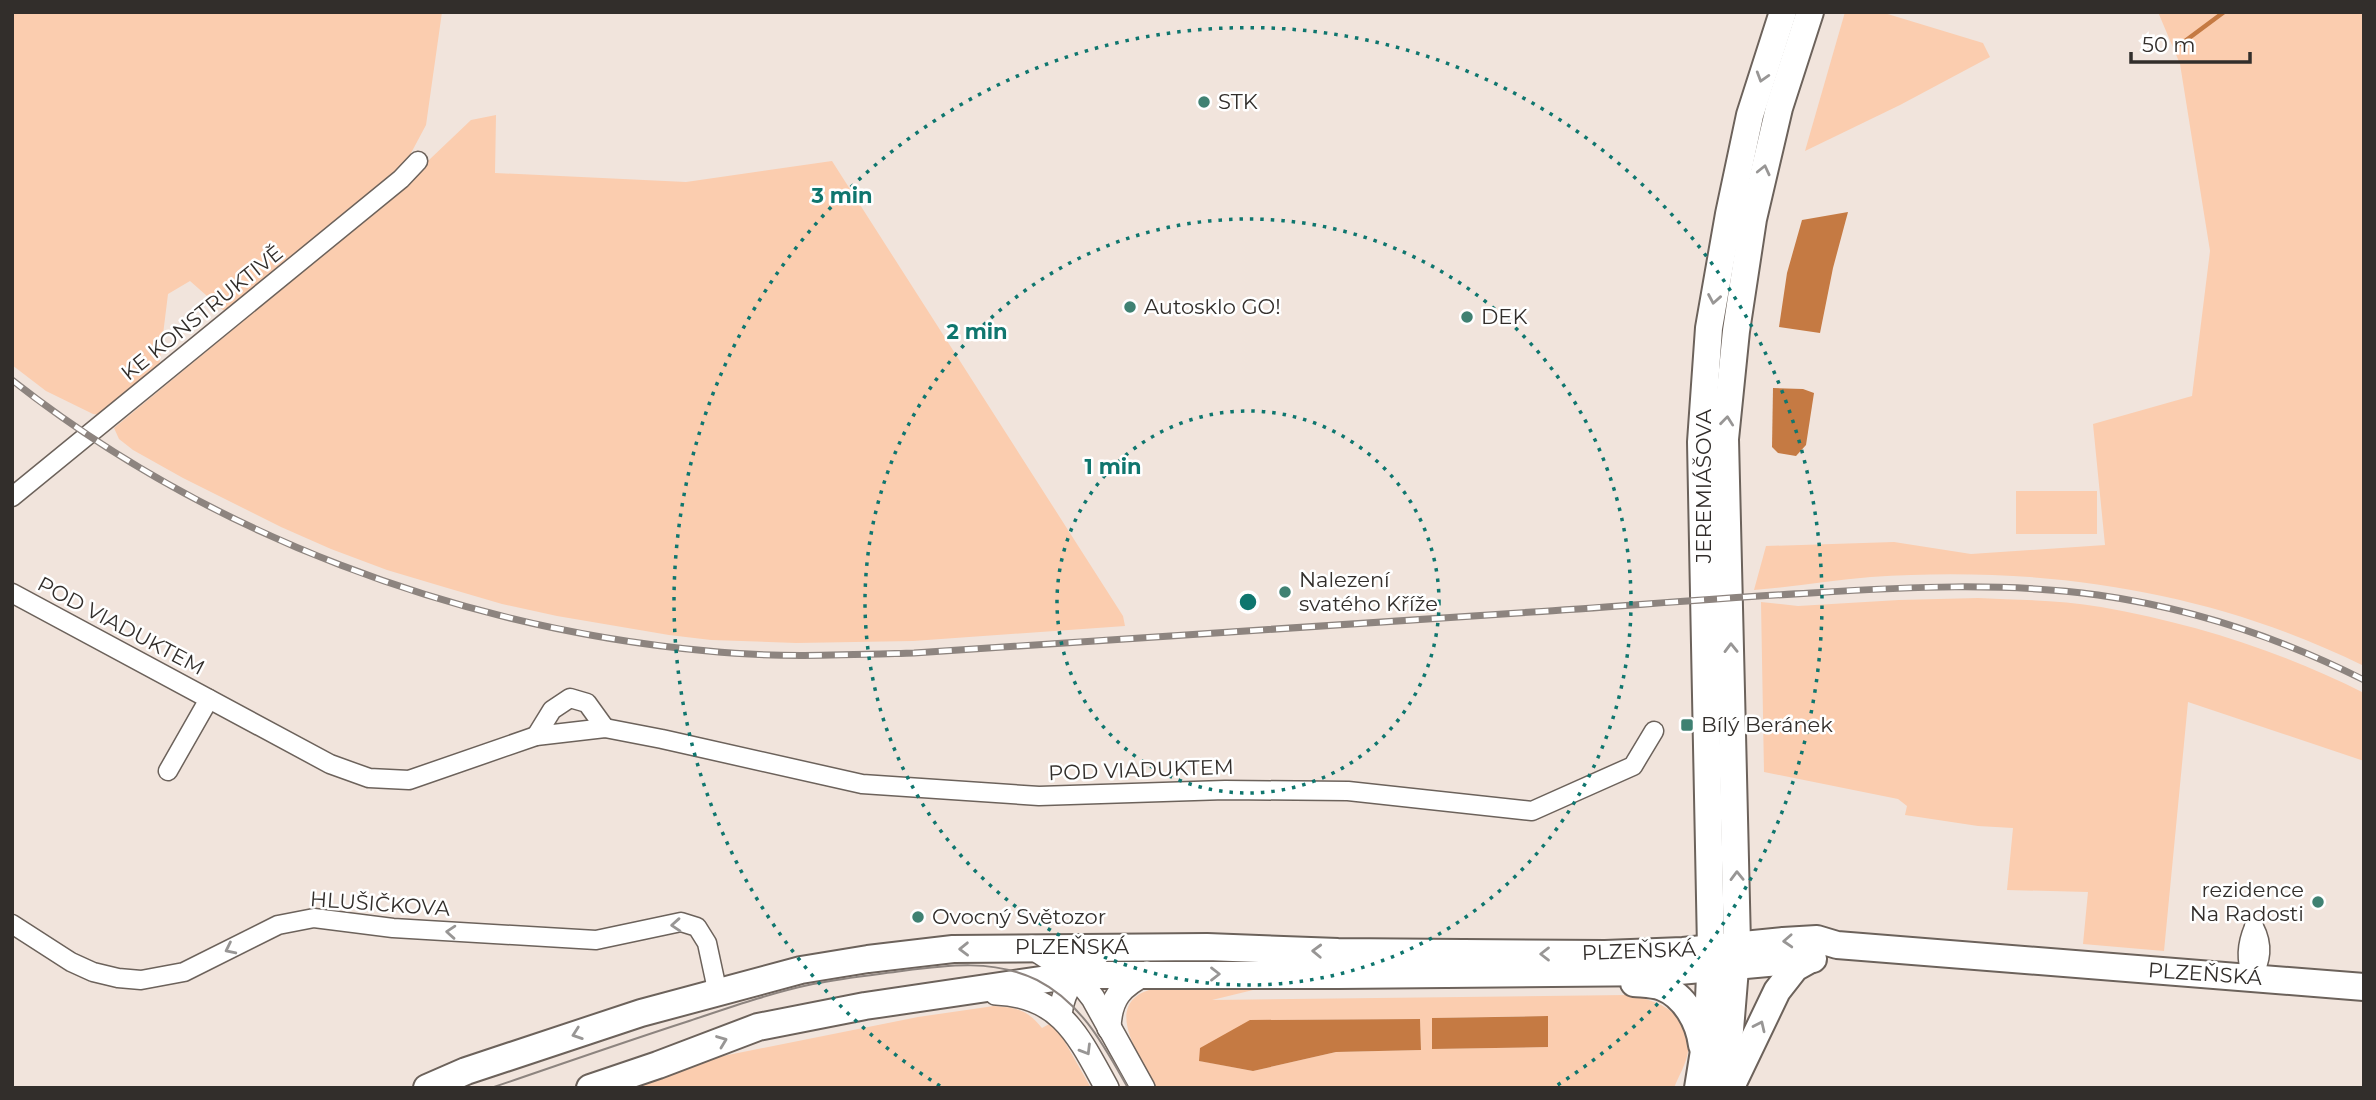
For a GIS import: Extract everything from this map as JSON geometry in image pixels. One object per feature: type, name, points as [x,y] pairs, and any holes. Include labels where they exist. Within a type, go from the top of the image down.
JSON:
[{"type":"main road","name":"JEREMIÁŠOVA","points":[[1724,957],[1701,442],[1709,328],[1729,214],[1750,115],[1783,12]]},
{"type":"main road","name":"JEREMIÁŠOVA","points":[[1724,957],[1725,439],[1736,331],[1753,219],[1779,108],[1810,12]]},
{"type":"main road","name":"PLZEŇSKÁ","points":[[590,1088],[758,1027],[865,1006],[1075,975],[1668,972],[1724,957],[1817,939],[1837,945],[2364,986]]},
{"type":"main road","name":"PLZEŇSKÁ","points":[[427,1088],[466,1072],[641,1013],[801,970],[953,949],[1105,947],[1812,959],[1837,945]]},
{"type":"main road","points":[[1698,1088],[1724,957]]},
{"type":"main road","points":[[1722,1088],[1730,1042],[1724,957]]},
{"type":"main road","points":[[1731,1088],[1777,991],[1795,968],[1812,959]]},
{"type":"main road","points":[[1563,972],[1658,986],[1671,992],[1694,1018],[1701,1036],[1704,1058]]},
{"type":"street","name":"KE KONSTRUKTIVĚ","points":[[12,497],[401,179],[418,161]]},
{"type":"street","name":"POD VIADUKTEM","points":[[12,593],[330,764],[369,778],[409,780],[536,736],[605,729],[662,739],[862,784],[1039,796],[1226,790],[1348,790],[1532,811],[1633,766],[1654,731]]},
{"type":"street","points":[[536,736],[552,710],[570,698],[587,703],[605,729]]},
{"type":"street","name":"POD VIADUKTEM","points":[[168,771],[209,699]]},
{"type":"street","name":"HLUŠIČKOVA","points":[[12,924],[71,962],[93,972],[141,980],[184,972],[278,925],[314,918],[393,928],[596,940],[681,922],[697,927],[707,943],[718,994]]},
{"type":"street","points":[[1032,947],[1075,975],[1093,998],[1143,1088]]},
{"type":"street","points":[[1060,1015],[1066,988],[1075,975],[1105,947]]},
{"type":"street","points":[[1109,1028],[1111,1007],[1116,997],[1128,983],[1147,974]]},
{"type":"street","points":[[965,991],[1027,996],[1041,1002],[1060,1015],[1084,1046],[1107,1088]]},
{"type":"shaded area","points":[[12,12],[442,12],[426,125],[402,170],[429,160],[471,120],[496,115],[495,173],[686,182],[832,161],[1123,616],[1125,626],[913,641],[796,643],[711,640],[669,635],[502,604],[387,570],[281,527],[183,478],[133,450],[119,439],[114,428],[248,317],[223,310],[190,281],[168,294],[159,367],[101,415],[93,414],[46,391],[12,365]]},
{"type":"shaded area","points":[[1845,12],[1881,12],[1983,43],[1990,57],[1805,151]]},
{"type":"shaded area","points":[[2158,12],[2364,12],[2364,666],[2306,640],[2246,618],[2124,588],[2061,580],[1934,574],[1871,577],[1754,590],[1766,546],[1894,542],[1971,554],[2105,545],[2093,424],[2192,396],[2210,251],[2180,64]]},
{"type":"shaded area","points":[[1848,212],[1820,333],[1779,327],[1787,273],[1802,220]]},
{"type":"shaded area","points":[[1773,388],[1803,389],[1814,393],[1806,445],[1796,456],[1778,453],[1772,447]]},
{"type":"shaded area","points":[[2016,491],[2097,491],[2097,534],[2016,534]]},
{"type":"shaded area","points":[[1978,598],[2101,607],[2202,630],[2301,664],[2364,693],[2364,761],[2188,702],[2164,951],[2083,944],[2088,892],[2007,890],[2013,828],[1978,826],[1905,815],[1907,806],[1898,799],[1764,772],[1761,602],[1798,606]]},
{"type":"shaded area","points":[[1156,988],[1253,990],[1212,1000],[1626,995],[1649,1000],[1679,1018],[1688,1038],[1688,1051],[1674,1088],[1157,1088],[1128,1031],[1126,1017],[1129,1005],[1139,995]],"holes":[[[1547,1016],[1548,1047],[1433,1049],[1433,1018]],[[1420,1019],[1421,1050],[1336,1052],[1253,1071],[1200,1061],[1251,1020]]]},
{"type":"shaded area","points":[[994,1006],[1021,1011],[1042,1028],[1051,1023],[1057,1028],[1091,1088],[621,1088],[698,1061],[918,1017]]},
{"type":"shaded area","points":[[1548,1016],[1548,1047],[1432,1049],[1432,1018]]},
{"type":"shaded area","points":[[1420,1019],[1421,1050],[1336,1052],[1253,1071],[1199,1061],[1200,1048],[1250,1020]]},
{"type":"waterway","points":[[2181,44],[2224,12]]},
{"type":"tram line","points":[[491,1088],[765,996],[835,980],[971,965],[1021,973],[1053,990],[1067,1001],[1090,1027],[1128,1088]]},
{"type":"railway","points":[[12,380],[88,435],[169,484],[253,528],[340,565],[430,596],[522,621],[615,639],[708,651],[759,655],[914,653],[1776,595],[1991,587],[2098,595],[2167,608],[2268,638],[2364,680]]},
{"type":"place","name":"STK","points":[[1204,102]]},
{"type":"place","name":"Autosklo GO!","points":[[1130,307]]},
{"type":"place","name":"DEK","points":[[1467,317]]},
{"type":"place","name":"Nalezení svatého Kříže","points":[[1285,592]]},
{"type":"place","name":"Bílý Beránek","points":[[1687,725]]},
{"type":"place","name":"rezidence Na Radosti","points":[[2318,902]]},
{"type":"place","name":"Ovocný Světozor","points":[[918,917]]}]
